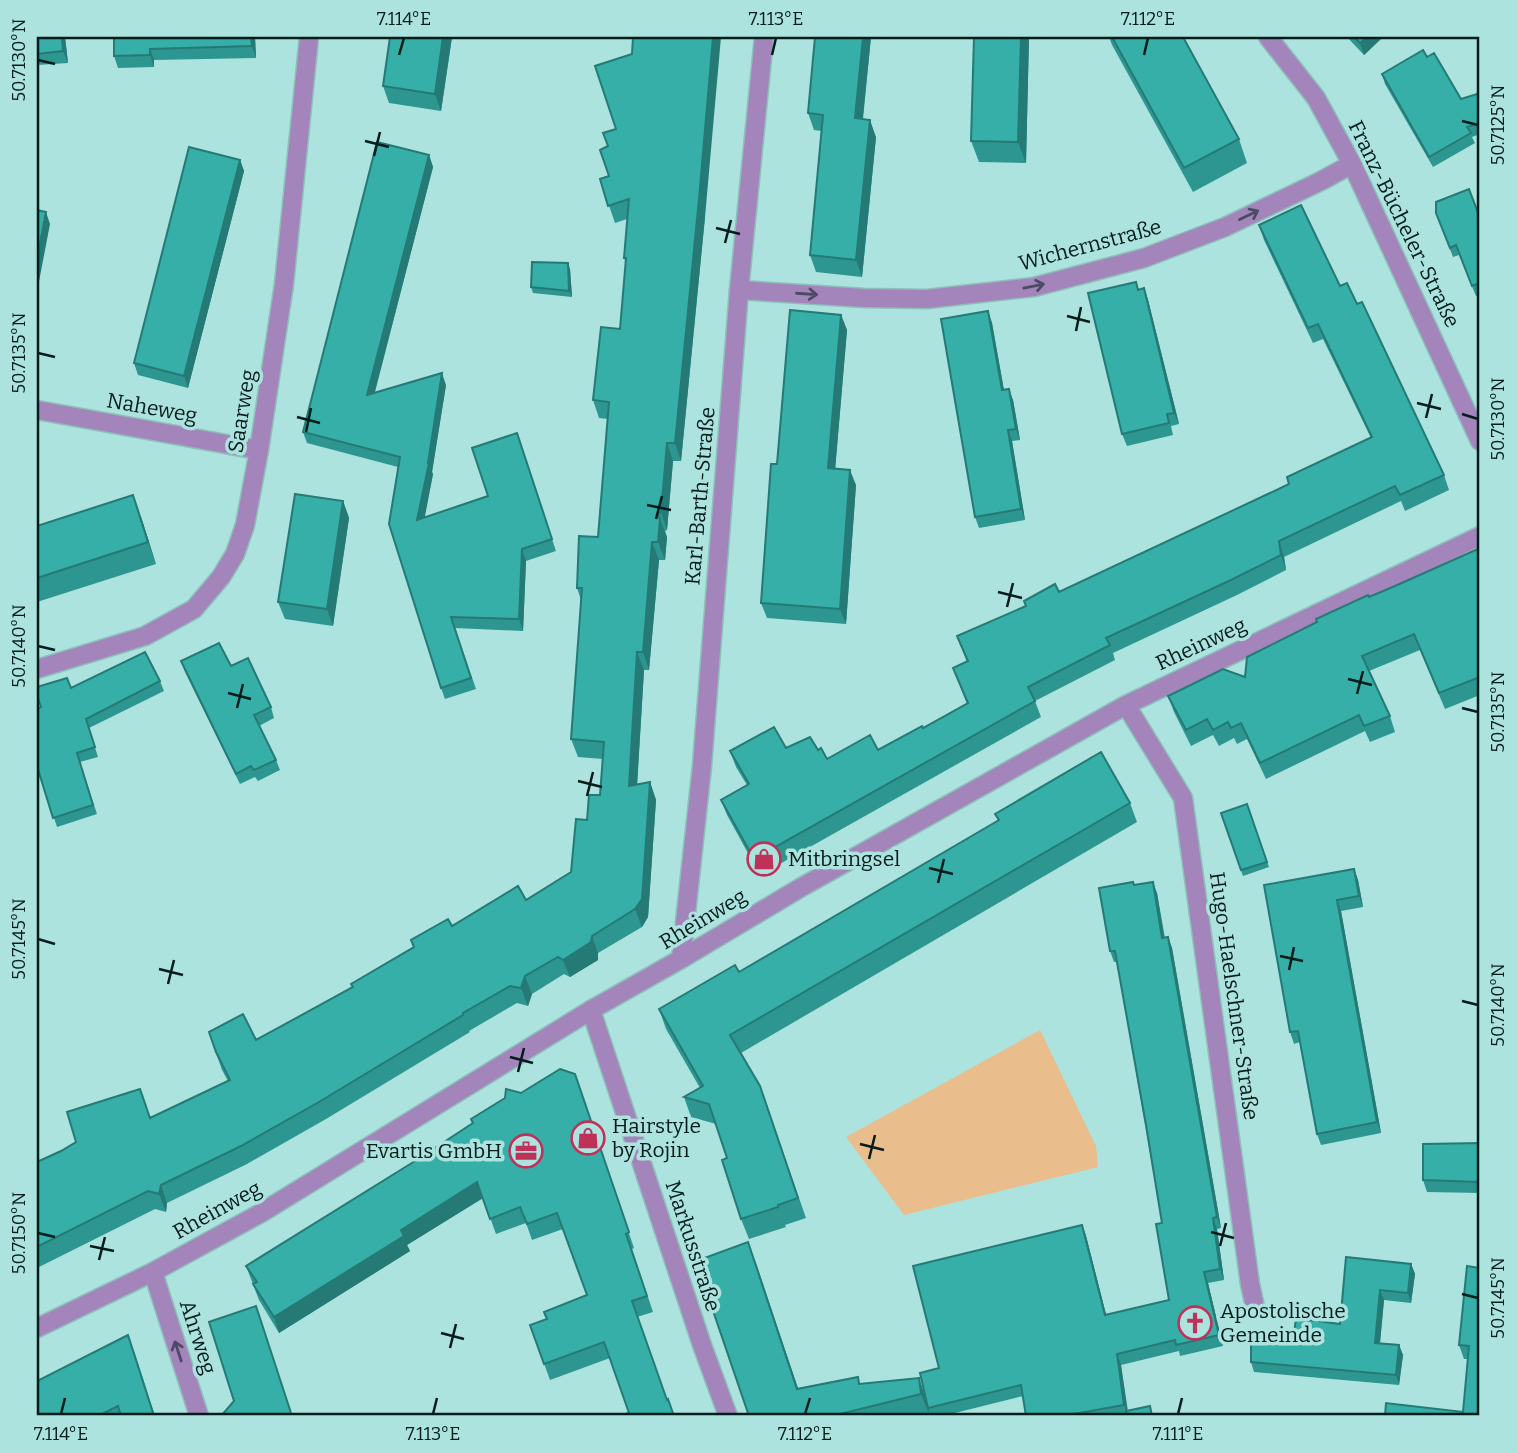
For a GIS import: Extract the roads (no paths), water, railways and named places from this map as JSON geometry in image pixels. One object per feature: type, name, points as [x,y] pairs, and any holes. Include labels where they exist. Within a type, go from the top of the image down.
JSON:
[{"type":"street","name":"Saarweg","points":[[37,669],[145,636],[194,609],[221,577],[235,554],[245,525],[259,450],[284,284],[309,37]]},
{"type":"street","name":"Karl-Barth-Straße","points":[[681,959],[702,766],[739,290],[764,37]]},
{"type":"street","name":"Franz-Bücheler-Straße","points":[[1268,37],[1316,98],[1352,163],[1480,441]]},
{"type":"street","name":"Wichernstraße","points":[[739,290],[928,299],[1034,287],[1144,258],[1212,232],[1321,181],[1352,163]]},
{"type":"street","name":"Naheweg","points":[[37,410],[259,450]]},
{"type":"street","name":"Rheinweg","points":[[37,1328],[153,1272],[261,1213],[592,1010],[800,888],[1126,705],[1480,536]]},
{"type":"street","name":"Hugo-Haelschner-Straße","points":[[1126,705],[1183,798],[1255,1307]]},
{"type":"street","name":"Markusstraße","points":[[592,1010],[698,1334],[728,1416]]},
{"type":"street","name":"Ahrweg","points":[[153,1272],[199,1416]]},
{"type":"place","name":"Mitbringsel","points":[[764,859]]},
{"type":"place","name":"Hairstyle by Rojin","points":[[588,1138]]},
{"type":"place","name":"Evartis GmbH","points":[[526,1151]]},
{"type":"place","name":"Apostolische Gemeinde","points":[[1195,1323]]}]
